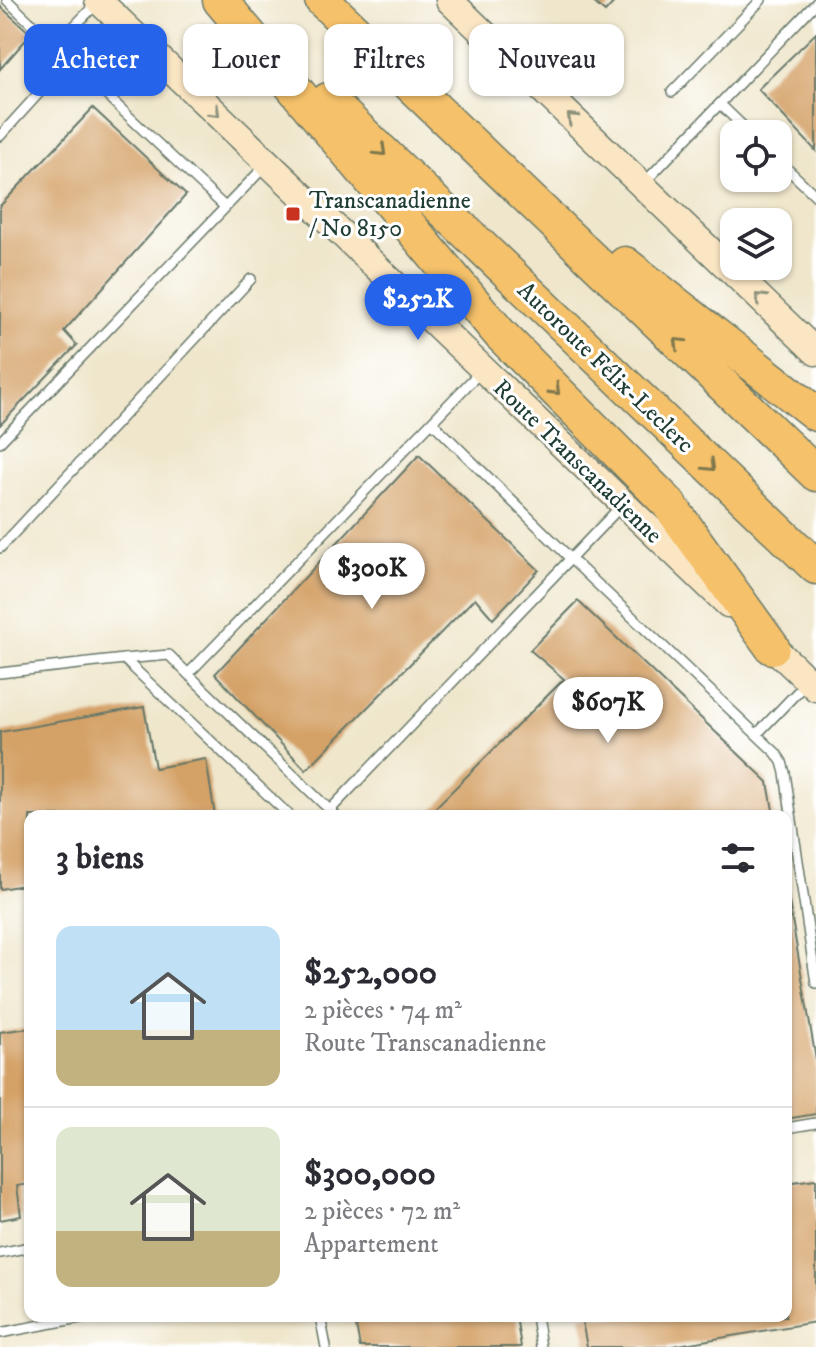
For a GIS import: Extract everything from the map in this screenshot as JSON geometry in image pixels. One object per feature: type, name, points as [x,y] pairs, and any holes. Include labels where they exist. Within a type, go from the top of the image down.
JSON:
[{"type":"highway","name":"Autoroute Félix-Leclerc","points":[[222,0],[816,567]]},
{"type":"highway","points":[[222,0],[500,334],[668,503],[772,647]]},
{"type":"highway","points":[[322,0],[816,474]]},
{"type":"highway","points":[[468,140],[816,414]]},
{"type":"main road","name":"Route Transcanadienne","points":[[99,0],[812,684]]},
{"type":"main road","points":[[449,0],[816,352]]},
{"type":"lane","points":[[7,0],[32,24]]},
{"type":"lane","points":[[76,24],[99,0]]},
{"type":"lane","points":[[672,92],[761,0]]},
{"type":"lane","points":[[642,185],[816,3]]},
{"type":"lane","points":[[0,136],[36,96]]},
{"type":"lane","points":[[108,96],[225,207]]},
{"type":"lane","points":[[720,104],[737,120]]},
{"type":"lane","points":[[0,442],[268,163]]},
{"type":"lane","points":[[792,173],[816,196]]},
{"type":"lane","points":[[0,548],[251,279]]},
{"type":"lane","points":[[188,674],[483,369]]},
{"type":"lane","points":[[433,423],[776,753],[785,773],[790,810]]},
{"type":"lane","points":[[336,810],[623,504]]},
{"type":"lane","points":[[0,673],[169,655],[330,810]]},
{"type":"lane","points":[[124,659],[284,810]]},
{"type":"lane","points":[[757,734],[812,684]]},
{"type":"lane","points":[[792,820],[816,983]]},
{"type":"lane","points":[[792,1127],[816,1123]]},
{"type":"lane","points":[[0,1253],[24,1248]]},
{"type":"lane","points":[[0,1333],[58,1322]]},
{"type":"lane","points":[[321,1322],[326,1347]]},
{"type":"lane","points":[[537,1322],[541,1347]]},
{"type":"building","points":[[591,0],[616,0],[605,12]]},
{"type":"building","points":[[0,6],[24,28],[24,42],[0,69]]},
{"type":"building","points":[[816,33],[816,151],[792,125],[792,120],[787,120],[758,89]]},
{"type":"building","points":[[93,108],[186,195],[64,331],[77,345],[0,425],[0,206]]},
{"type":"building","points":[[419,455],[539,570],[493,619],[475,598],[306,770],[215,674]]},
{"type":"building","points":[[578,601],[768,782],[773,810],[433,810],[564,679],[530,650]]},
{"type":"building","points":[[144,707],[155,768],[206,759],[214,810],[24,810],[24,885],[0,889],[0,732]]},
{"type":"building","points":[[792,919],[816,1060],[816,1114],[792,1118]]},
{"type":"building","points":[[24,1029],[24,1185],[17,1186],[21,1216],[0,1220],[0,1032]]},
{"type":"building","points":[[816,1179],[816,1322],[666,1347],[587,1347],[582,1322],[792,1322],[792,1182]]},
{"type":"building","points":[[355,1322],[517,1322],[521,1347],[360,1347]]},
{"type":"place","name":"Transcanadienne / No 8150","points":[[293,214]]}]
